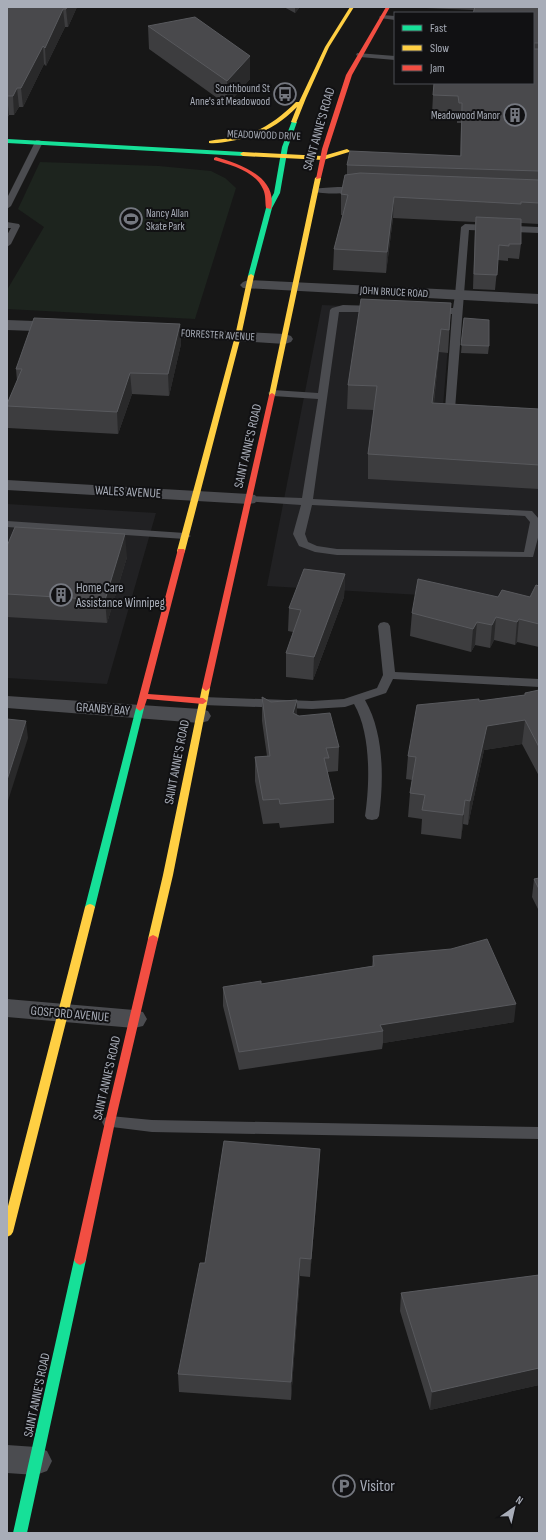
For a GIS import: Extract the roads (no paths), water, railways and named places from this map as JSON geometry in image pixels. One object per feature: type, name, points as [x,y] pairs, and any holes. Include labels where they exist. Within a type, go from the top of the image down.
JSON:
[{"type":"main road","name":"SAINT ANNE'S ROAD","points":[[7,1232],[185,536],[238,336],[248,285],[269,208],[277,192],[284,151],[303,98],[327,48],[352,7]]},
{"type":"main road","name":"SAINT ANNE'S ROAD","points":[[20,1533],[21,1460],[110,1122],[168,875],[202,708],[273,393],[294,287],[324,153],[349,75],[388,7]]},
{"type":"main road","points":[[192,144],[229,140],[260,133],[272,128],[284,119],[303,98]]},
{"type":"main road","name":"MEADOWOOD DRIVE","points":[[91,144],[125,140],[324,153]]},
{"type":"main road","name":"MEADOWOOD DRIVE","points":[[7,141],[91,144],[180,151],[284,151]]},
{"type":"main road","points":[[180,151],[211,157],[230,163],[256,177],[266,190],[269,208]]},
{"type":"street","name":"JOHN BRUCE ROAD","points":[[248,285],[539,299]]},
{"type":"street","points":[[7,325],[78,328]]},
{"type":"street","name":"FORRESTER AVENUE","points":[[133,331],[285,338]]},
{"type":"street","name":"WALES AVENUE","points":[[7,485],[249,499]]},
{"type":"street","name":"GRANBY BAY","points":[[7,702],[142,703],[202,708]]},
{"type":"street","name":"GOSFORD AVENUE","points":[[7,1008],[134,1019]]},
{"type":"lane","points":[[382,17],[394,18]]},
{"type":"lane","points":[[360,55],[394,58]]},
{"type":"lane","points":[[7,206],[38,142]]},
{"type":"lane","points":[[316,190],[339,192],[367,189]]},
{"type":"lane","points":[[7,225],[16,226],[7,244]]},
{"type":"lane","points":[[450,409],[465,227],[539,230]]},
{"type":"lane","points":[[249,499],[307,502],[528,513],[536,522],[529,555],[337,552],[315,549],[303,544],[300,534],[307,502],[335,310],[343,308],[389,309]]},
{"type":"lane","points":[[427,310],[457,311]]},
{"type":"lane","points":[[273,393],[323,396]]},
{"type":"lane","points":[[7,524],[185,536]]},
{"type":"lane","points":[[202,708],[345,703],[382,690],[389,675],[384,626]]},
{"type":"lane","points":[[389,675],[539,683]]},
{"type":"lane","points":[[358,698],[367,717],[371,741],[375,800],[372,816]]},
{"type":"lane","points":[[110,1122],[152,1126],[539,1133]]},
{"type":"place","name":"Southbound St Anne's at Meadowood","points":[[285,94]]},
{"type":"place","name":"Meadowood Manor","points":[[515,115]]},
{"type":"place","name":"Nancy Allan Skate Park","points":[[131,219]]},
{"type":"place","name":"Home Care Assistance Winnipeg","points":[[61,595]]},
{"type":"place","name":"Visitor","points":[[344,1486]]}]
